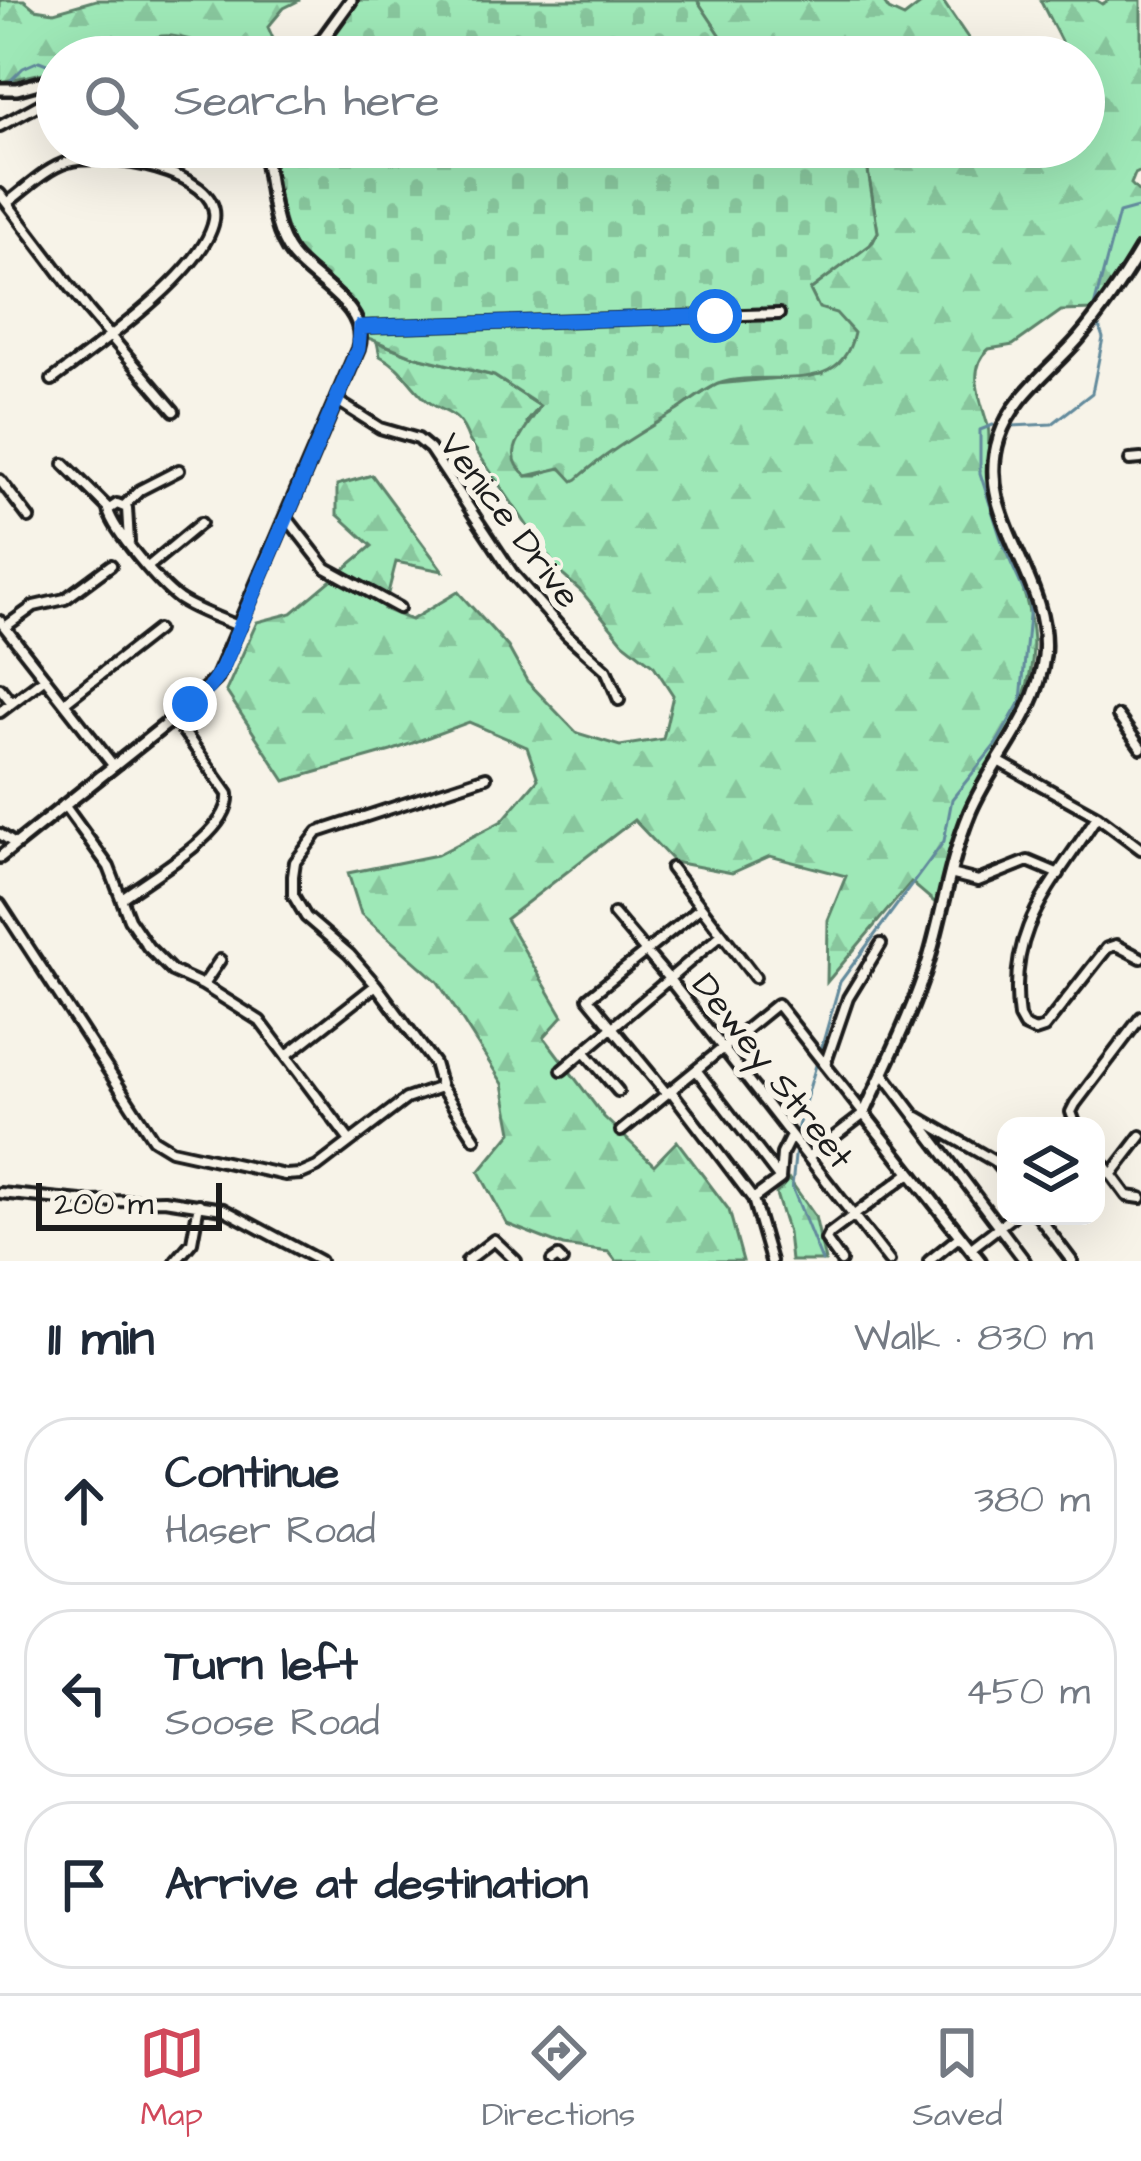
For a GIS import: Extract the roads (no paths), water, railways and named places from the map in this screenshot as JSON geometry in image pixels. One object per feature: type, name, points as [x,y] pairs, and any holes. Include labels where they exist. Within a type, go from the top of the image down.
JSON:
[{"type":"street","points":[[325,36],[351,0]]},
{"type":"street","points":[[5,89],[36,82]]},
{"type":"street","points":[[0,126],[36,106]]},
{"type":"street","points":[[7,203],[53,168]]},
{"type":"street","points":[[52,380],[156,299],[202,244],[213,221],[208,194],[197,184],[151,168]]},
{"type":"street","points":[[0,856],[216,679],[360,342],[360,327],[352,313],[302,265],[282,238],[267,168]]},
{"type":"street","points":[[0,194],[174,412]]},
{"type":"street","points":[[808,1156],[864,1114],[927,964],[970,814],[1031,705],[1045,644],[1036,590],[995,496],[996,445],[1017,405],[1102,310],[1141,249]]},
{"type":"street","points":[[360,327],[779,314]]},
{"type":"street","name":"Venice Drive","points":[[335,400],[380,428],[430,448],[513,574],[567,635],[606,670],[620,700]]},
{"type":"street","points":[[64,464],[109,509],[111,520],[181,600],[241,627]]},
{"type":"street","points":[[125,505],[140,490],[179,470]]},
{"type":"street","points":[[0,480],[29,518]]},
{"type":"street","points":[[109,509],[125,505]]},
{"type":"street","points":[[125,505],[129,542]]},
{"type":"street","points":[[287,518],[326,568],[399,608]]},
{"type":"street","points":[[149,566],[201,523]]},
{"type":"street","points":[[111,565],[65,599],[34,606],[3,624],[113,765]]},
{"type":"street","points":[[64,702],[158,630]]},
{"type":"street","points":[[0,712],[45,678]]},
{"type":"street","points":[[0,688],[12,704]]},
{"type":"street","points":[[1118,716],[1141,748]]},
{"type":"street","points":[[122,898],[220,826],[230,807],[228,794],[174,718]]},
{"type":"street","points":[[998,761],[1097,816],[1141,849]]},
{"type":"street","points":[[475,1139],[441,1087],[434,1063],[376,985],[306,917],[293,895],[296,862],[318,832],[486,777]]},
{"type":"street","points":[[64,805],[109,867],[129,919],[148,947],[172,971],[260,1021],[350,1141]]},
{"type":"street","points":[[1097,816],[1038,901],[1024,933],[1018,1007],[1024,1026],[1034,1031],[1044,1028],[1107,948],[1116,945],[1141,958]]},
{"type":"street","points":[[0,834],[15,844]]},
{"type":"street","points":[[950,874],[978,881],[1028,861],[1059,874]]},
{"type":"street","points":[[671,868],[755,977]]},
{"type":"street","points":[[0,904],[153,1138],[171,1150],[301,1174],[317,1167],[406,1099],[441,1087]]},
{"type":"street","points":[[701,907],[587,998],[753,1199],[771,1261]]},
{"type":"street","name":"Dewey Street","points":[[614,914],[889,1261]]},
{"type":"street","points":[[562,1070],[722,934]]},
{"type":"street","points":[[823,1064],[848,998],[881,944]]},
{"type":"street","points":[[202,985],[220,960]]},
{"type":"street","points":[[287,1055],[376,985]]},
{"type":"street","points":[[621,1131],[777,1004],[980,1261]]},
{"type":"street","points":[[1073,1117],[1075,1104],[1141,1017]]},
{"type":"street","points":[[584,1051],[618,1091]]},
{"type":"street","points":[[697,1070],[780,1179]]},
{"type":"street","points":[[882,1072],[1025,1261]]},
{"type":"street","points":[[911,1112],[997,1164]]},
{"type":"street","points":[[753,1199],[780,1179],[782,1154],[791,1136]]},
{"type":"street","points":[[1112,1175],[1141,1136]]},
{"type":"street","points":[[1105,1166],[1127,1196],[1141,1198]]},
{"type":"street","points":[[841,1261],[826,1240],[829,1234],[910,1173]]},
{"type":"street","points":[[0,1193],[91,1202],[200,1204],[239,1216],[320,1261]]},
{"type":"street","points":[[176,1261],[192,1241],[200,1204]]},
{"type":"street","points":[[970,1249],[1001,1225]]},
{"type":"street","points":[[1045,1225],[1072,1261]]},
{"type":"street","points":[[929,1261],[960,1236]]},
{"type":"street","points":[[467,1261],[494,1240],[516,1261]]},
{"type":"street","points":[[552,1261],[558,1257],[562,1261]]},
{"type":"waterway","points":[[4,87],[36,62]]},
{"type":"waterway","points":[[1093,311],[1119,213],[1141,207]]},
{"type":"waterway","points":[[1012,426],[1052,424],[1092,393],[1103,338],[1097,320]]},
{"type":"waterway","points":[[820,1053],[840,982],[944,841],[952,799],[996,744],[1021,700],[1030,605],[1003,545],[980,473],[980,430],[993,425]]},
{"type":"waterway","points":[[817,1062],[798,1126],[792,1187],[822,1261]]}]
